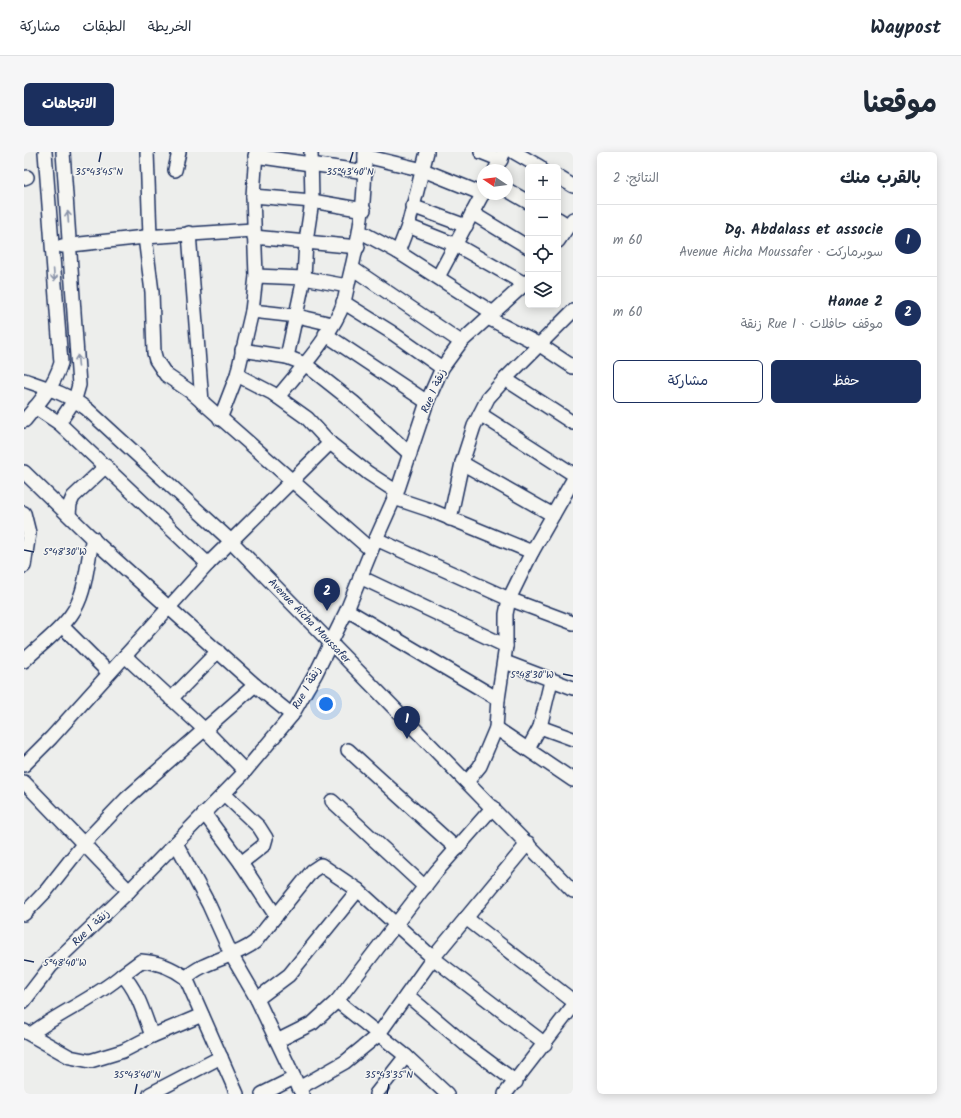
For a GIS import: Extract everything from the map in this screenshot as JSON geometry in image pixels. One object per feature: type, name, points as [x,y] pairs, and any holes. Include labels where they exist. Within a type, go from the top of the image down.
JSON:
[{"type":"street","points":[[24,421],[42,396],[51,388],[61,363],[45,152]]},
{"type":"street","points":[[60,422],[75,399],[79,385],[79,366],[63,152]]},
{"type":"street","points":[[147,152],[147,237],[152,292],[154,353],[156,360],[166,374],[202,402],[293,481],[374,544],[573,623]]},
{"type":"street","points":[[175,170],[179,152]]},
{"type":"street","points":[[287,358],[304,278],[306,241],[312,201],[311,152]]},
{"type":"street","points":[[398,252],[408,226],[427,152]]},
{"type":"street","points":[[481,152],[500,161]]},
{"type":"street","points":[[514,152],[535,164]]},
{"type":"street","points":[[220,419],[237,375],[252,311],[256,276],[253,233],[253,196],[256,154],[311,165],[366,172]]},
{"type":"street","points":[[278,397],[305,364],[329,329],[344,302],[361,232],[366,172],[365,154],[423,170],[477,191]]},
{"type":"street","points":[[561,179],[573,186]]},
{"type":"street","points":[[513,193],[525,200]]},
{"type":"street","points":[[253,196],[312,201],[364,210]]},
{"type":"street","points":[[438,277],[479,200]]},
{"type":"street","points":[[412,206],[466,226]]},
{"type":"street","points":[[472,213],[525,245]]},
{"type":"street","points":[[560,236],[567,221]]},
{"type":"street","points":[[408,226],[456,245],[525,282]]},
{"type":"street","points":[[361,232],[398,252],[438,277],[491,315],[573,367]]},
{"type":"street","points":[[52,247],[189,233],[253,233],[358,247]]},
{"type":"street","points":[[189,233],[202,402]]},
{"type":"street","points":[[352,268],[461,342]]},
{"type":"street","points":[[256,276],[304,278],[347,286]]},
{"type":"street","name":"Rue 1 زنقة","points":[[24,1001],[51,966],[224,794],[292,715],[331,644],[347,610],[395,495],[428,402],[442,368],[461,342],[525,284]]},
{"type":"street","points":[[344,302],[391,332],[442,368]]},
{"type":"street","points":[[252,311],[297,316],[329,329],[428,402]]},
{"type":"street","points":[[450,519],[462,462],[480,414],[488,398],[573,311]]},
{"type":"street","points":[[242,350],[287,358],[305,364],[353,402],[410,454]]},
{"type":"street","points":[[237,375],[263,387],[307,418],[330,442],[395,495],[532,552]]},
{"type":"street","points":[[505,379],[573,423]]},
{"type":"street","name":"Avenue Aicha Moussafer","points":[[24,380],[51,388],[75,399],[231,541],[528,843],[573,891]]},
{"type":"street","points":[[35,407],[60,422],[208,564]]},
{"type":"street","points":[[480,414],[573,474]]},
{"type":"street","points":[[24,765],[51,738],[208,564],[293,481],[330,442]]},
{"type":"street","points":[[462,462],[553,515]]},
{"type":"street","points":[[70,514],[70,504],[73,497],[106,466]]},
{"type":"street","points":[[24,472],[70,514],[92,538],[254,685],[292,715]]},
{"type":"street","points":[[467,782],[480,766],[496,728],[498,699],[505,662],[506,614],[510,599],[532,552],[573,480]]},
{"type":"street","points":[[24,513],[29,533],[24,566]]},
{"type":"street","points":[[24,661],[62,626],[73,612],[84,583],[92,538]]},
{"type":"street","points":[[360,577],[506,646]]},
{"type":"street","points":[[347,610],[498,699]]},
{"type":"street","points":[[62,626],[109,673]]},
{"type":"street","points":[[171,699],[218,651]]},
{"type":"street","points":[[125,656],[205,730],[245,771]]},
{"type":"street","points":[[505,662],[551,681],[573,688]]},
{"type":"street","points":[[528,749],[540,727],[551,681]]},
{"type":"street","points":[[24,914],[46,891],[84,843],[143,782],[180,749],[205,730],[254,685]]},
{"type":"street","points":[[540,727],[573,739]]},
{"type":"street","points":[[496,728],[573,780]]},
{"type":"street","points":[[348,750],[457,849]]},
{"type":"street","points":[[24,782],[129,890]]},
{"type":"street","points":[[224,794],[259,827],[266,838],[264,845],[241,863]]},
{"type":"street","points":[[332,801],[426,887]]},
{"type":"street","points":[[277,1041],[313,1023],[337,1001],[395,924],[492,807]]},
{"type":"street","points":[[204,813],[241,863],[276,916]]},
{"type":"street","points":[[176,843],[209,905],[232,956],[257,999],[298,1086]]},
{"type":"street","points":[[262,1094],[298,1086],[345,1062],[378,1035],[433,958],[528,843]]},
{"type":"street","points":[[186,978],[201,968],[245,950],[255,942],[312,871],[319,866],[325,867],[358,890],[433,958],[545,1044]]},
{"type":"street","points":[[257,999],[289,975],[358,890]]},
{"type":"street","points":[[466,918],[573,1001]]},
{"type":"street","points":[[202,1015],[152,1036],[123,1051],[90,1061],[70,1057],[28,1033],[106,988],[141,961],[155,962],[178,972],[186,978],[237,1094]]},
{"type":"street","points":[[122,975],[127,979],[138,1000],[152,1036]]},
{"type":"street","points":[[407,995],[465,1044],[516,1082]]},
{"type":"street","points":[[337,1001],[406,1056],[440,1092]]},
{"type":"street","points":[[505,1094],[516,1082],[573,1006]]},
{"type":"street","points":[[376,1094],[406,1056]]},
{"type":"street","points":[[150,1094],[221,1057]]},
{"type":"place","name":"Hanae 2","points":[[327,611]]},
{"type":"place","name":"Dg. Abdalass et associe","points":[[407,739]]}]
